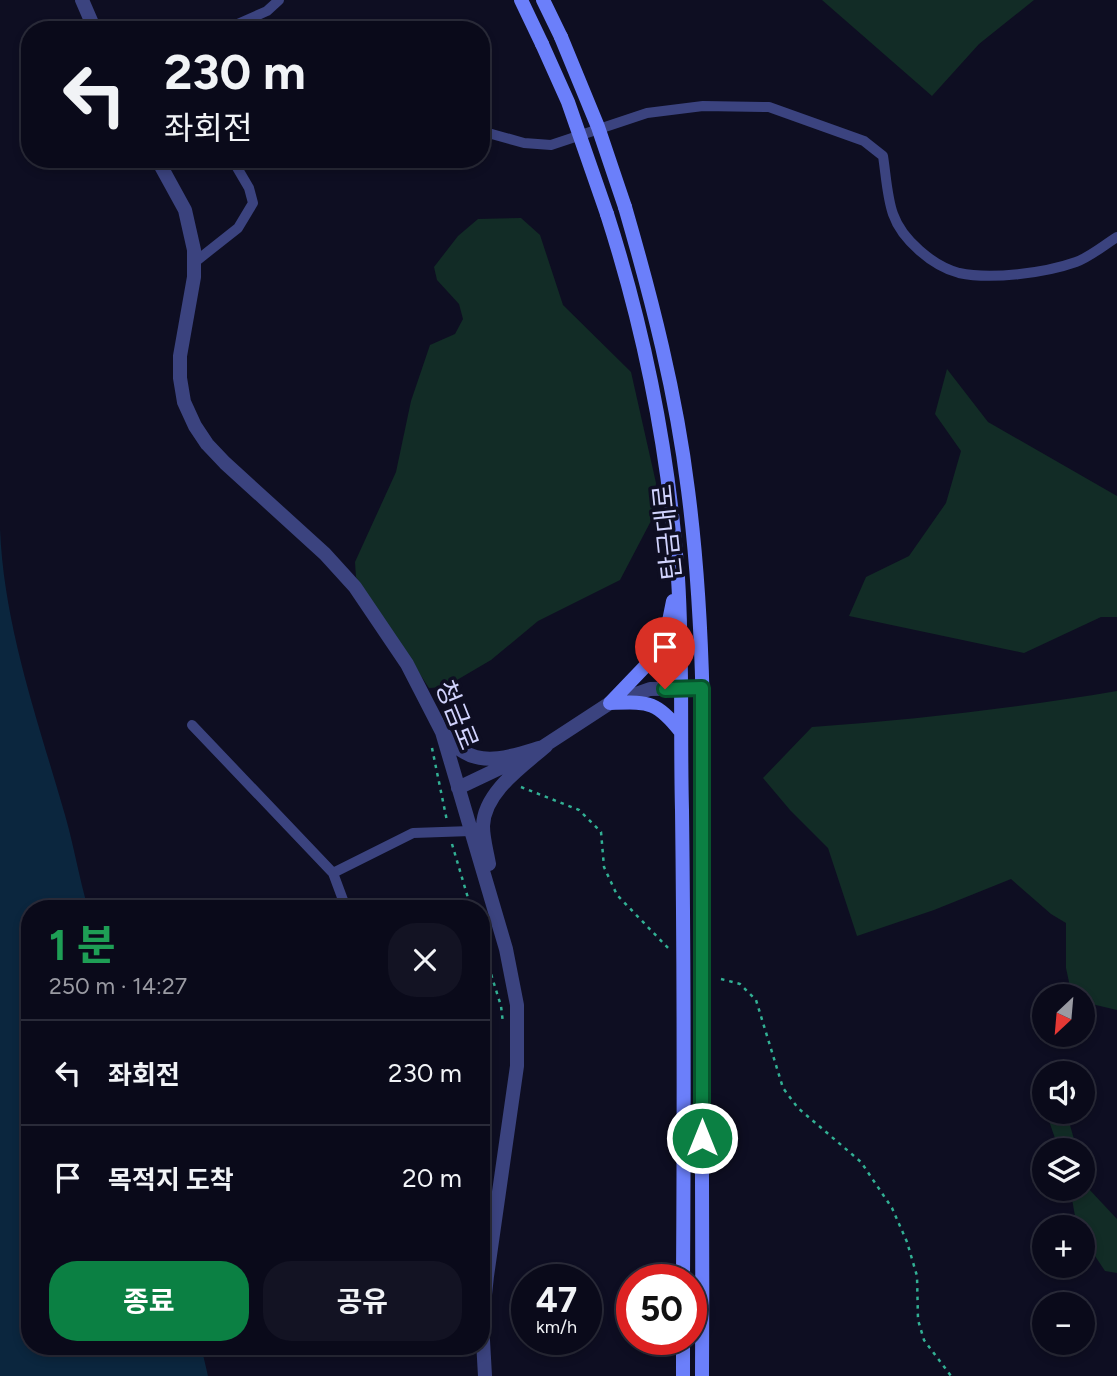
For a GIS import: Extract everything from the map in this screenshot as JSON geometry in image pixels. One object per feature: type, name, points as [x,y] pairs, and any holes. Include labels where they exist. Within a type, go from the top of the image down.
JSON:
[{"type":"main road","name":"탄금대로","points":[[521,0],[568,103],[607,214],[640,330],[660,424],[671,508],[678,579],[681,732],[683,1264]]},
{"type":"main road","name":"탄금대로","points":[[543,0],[598,127],[625,207],[653,303],[688,489],[697,576],[702,688],[702,1376]]},
{"type":"main road","points":[[610,703],[656,655],[668,626],[678,579]]},
{"type":"main road","points":[[610,703],[646,702],[668,715],[681,732]]},
{"type":"main road","points":[[683,1355],[683,1376]]},
{"type":"street","points":[[82,0],[91,21]]},
{"type":"street","points":[[244,21],[267,11],[279,0]]},
{"type":"street","points":[[490,134],[524,143],[551,145],[647,113],[703,106],[769,107],[864,141],[883,156],[893,215],[909,240],[935,263],[958,272],[996,275],[1045,270],[1078,262],[1117,237]]},
{"type":"street","name":"청금로","points":[[162,168],[185,210],[193,237],[194,277],[182,340],[180,378],[184,402],[195,426],[225,463],[296,526],[355,587],[407,664],[442,732],[514,978],[518,1030],[514,1094],[490,1250]]},
{"type":"street","points":[[195,262],[237,228],[253,202],[250,188],[238,168]]},
{"type":"street","points":[[494,904],[483,825],[488,809],[506,781],[546,746],[610,703],[650,690],[702,688]]},
{"type":"street","points":[[192,725],[333,873],[343,900]]},
{"type":"street","points":[[442,732],[462,752],[476,757],[499,758],[546,746]]},
{"type":"street","points":[[458,788],[546,746]]},
{"type":"street","points":[[333,873],[413,833],[471,831]]},
{"type":"street","name":"청금로","points":[[484,1355],[485,1376]]},
{"type":"path","points":[[506,781],[579,810],[601,832],[604,867],[617,895],[671,951]]},
{"type":"path","points":[[490,972],[500,1006],[503,1030]]},
{"type":"path","points":[[721,979],[740,984],[756,1000],[783,1088],[798,1108],[861,1162],[892,1208],[907,1242],[917,1276],[918,1320],[924,1339],[951,1376]]},
{"type":"green space","points":[[822,0],[1034,0],[979,44],[932,96]]},
{"type":"green space","points":[[521,218],[540,235],[563,305],[631,372],[656,483],[653,517],[620,580],[538,621],[491,660],[445,687],[429,688],[356,577],[355,562],[396,472],[411,401],[430,345],[455,334],[463,319],[459,304],[437,280],[434,267],[458,236],[478,219]]},
{"type":"green space","points":[[947,369],[988,422],[1117,496],[1117,617],[1101,617],[1024,653],[849,616],[866,577],[909,556],[946,503],[961,451],[935,414]]},
{"type":"green space","points":[[1117,691],[1117,1010],[1096,1005],[1096,984],[1069,984],[1066,968],[1066,923],[1051,914],[1011,879],[934,910],[857,936],[828,848],[763,778],[812,727],[1041,703]]},
{"type":"green space","points":[[1050,1124],[1070,1124],[1074,1138],[1055,1138]]},
{"type":"green space","points":[[1095,1196],[1117,1219],[1117,1273],[1105,1271],[1095,1256],[1095,1215],[1075,1215],[1072,1201],[1095,1201]]},
{"type":"water","points":[[0,529],[15,638],[86,900],[21,900],[21,1355],[203,1355],[208,1376],[0,1376]]},
{"type":"route","points":[[665,689],[702,688],[702,1138]]}]
